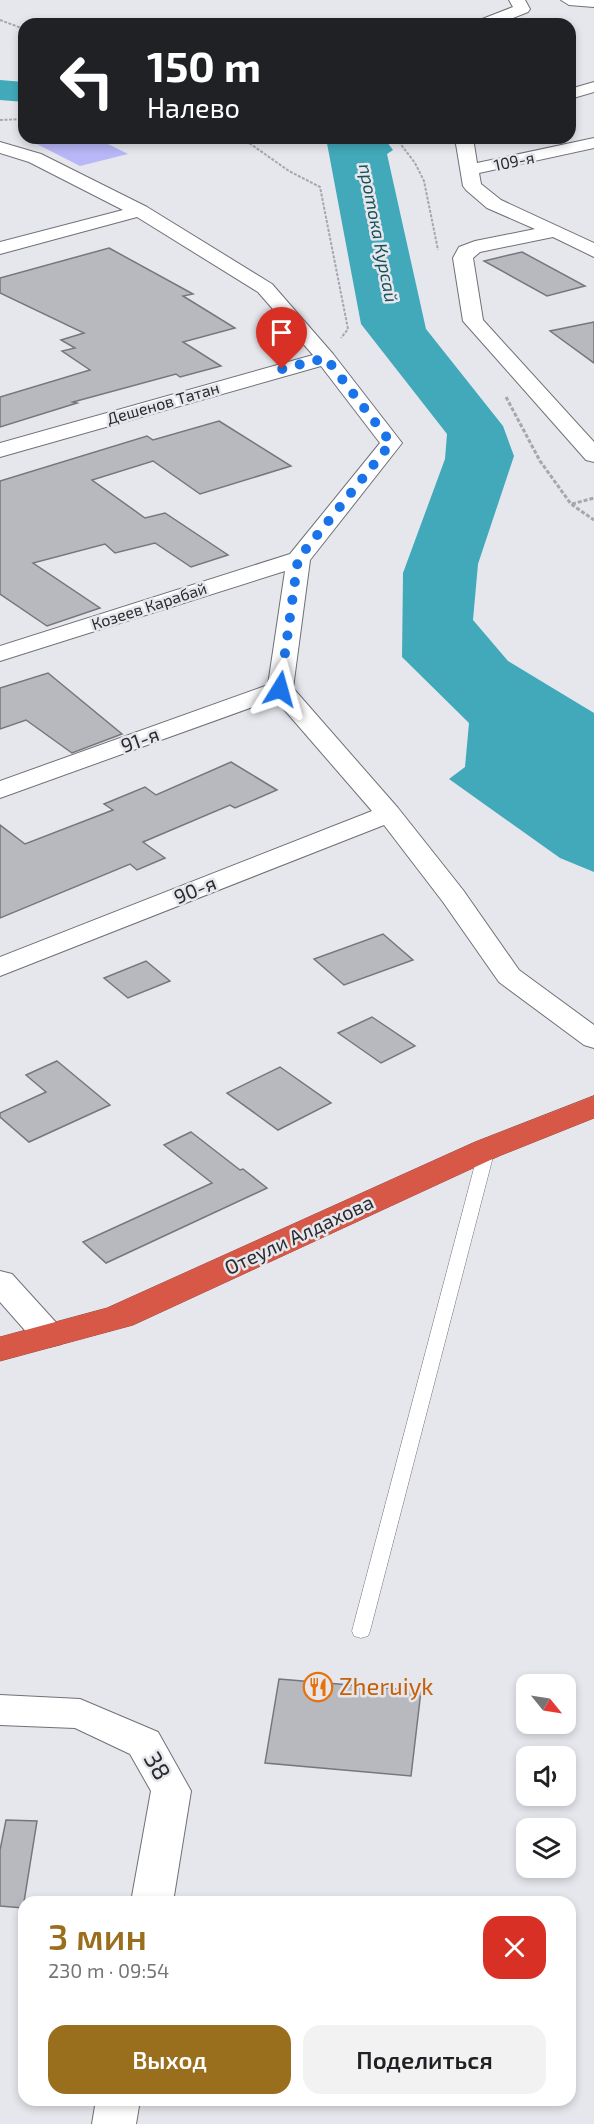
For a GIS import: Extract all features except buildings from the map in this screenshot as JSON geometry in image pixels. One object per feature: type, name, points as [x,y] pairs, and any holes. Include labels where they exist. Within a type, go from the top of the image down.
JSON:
[{"type":"highway","name":"Отеули Алдахова","points":[[0,1349],[120,1317],[487,1149],[594,1106]]},
{"type":"street","points":[[499,18],[522,9],[517,0]]},
{"type":"street","points":[[569,0],[594,2]]},
{"type":"street","points":[[576,92],[594,87]]},
{"type":"street","name":"109-я","points":[[469,170],[594,143]]},
{"type":"street","points":[[465,144],[472,186],[494,204],[594,251]]},
{"type":"street","points":[[0,147],[35,158],[140,211],[266,288],[326,358],[391,443],[298,559],[280,689],[389,814],[453,896],[509,976],[594,1039]]},
{"type":"street","points":[[0,248],[140,211]]},
{"type":"street","points":[[594,233],[475,247],[466,251],[463,258],[473,321],[594,455]]},
{"type":"street","name":"Дешенов Татан","points":[[0,450],[326,358]]},
{"type":"street","name":"Козеев Карабай","points":[[0,654],[298,559]]},
{"type":"street","name":"91-я","points":[[0,790],[280,689]]},
{"type":"street","name":"90-я","points":[[0,967],[389,814]]},
{"type":"street","points":[[0,1282],[50,1336]]},
{"type":"street","name":"38","points":[[0,1710],[80,1714],[144,1743],[171,1791],[153,1896]]},
{"type":"street","points":[[114,2124],[117,2106]]},
{"type":"lane","points":[[361,1631],[487,1149]]},
{"type":"path","points":[[0,20],[18,27]]},
{"type":"path","points":[[0,120],[18,119]]},
{"type":"path","points":[[251,144],[289,171],[320,187],[348,329],[326,358]]},
{"type":"path","points":[[571,504],[594,498]]},
{"type":"shaded area","points":[[37,144],[108,144],[128,154],[80,166]]},
{"type":"water","points":[[0,80],[18,82],[18,102],[0,100]]},
{"type":"water","name":"протока Курсай","points":[[327,144],[388,144],[393,150],[387,154],[426,329],[503,426],[514,456],[478,564],[473,620],[508,661],[594,713],[594,872],[560,858],[449,779],[465,767],[469,723],[402,657],[403,573],[445,459],[447,434],[361,324]]},
{"type":"place","name":"Zheruiyk","points":[[318,1687]]},
{"type":"route","points":[[280,689],[298,559],[391,443],[326,358],[282,369]]}]
